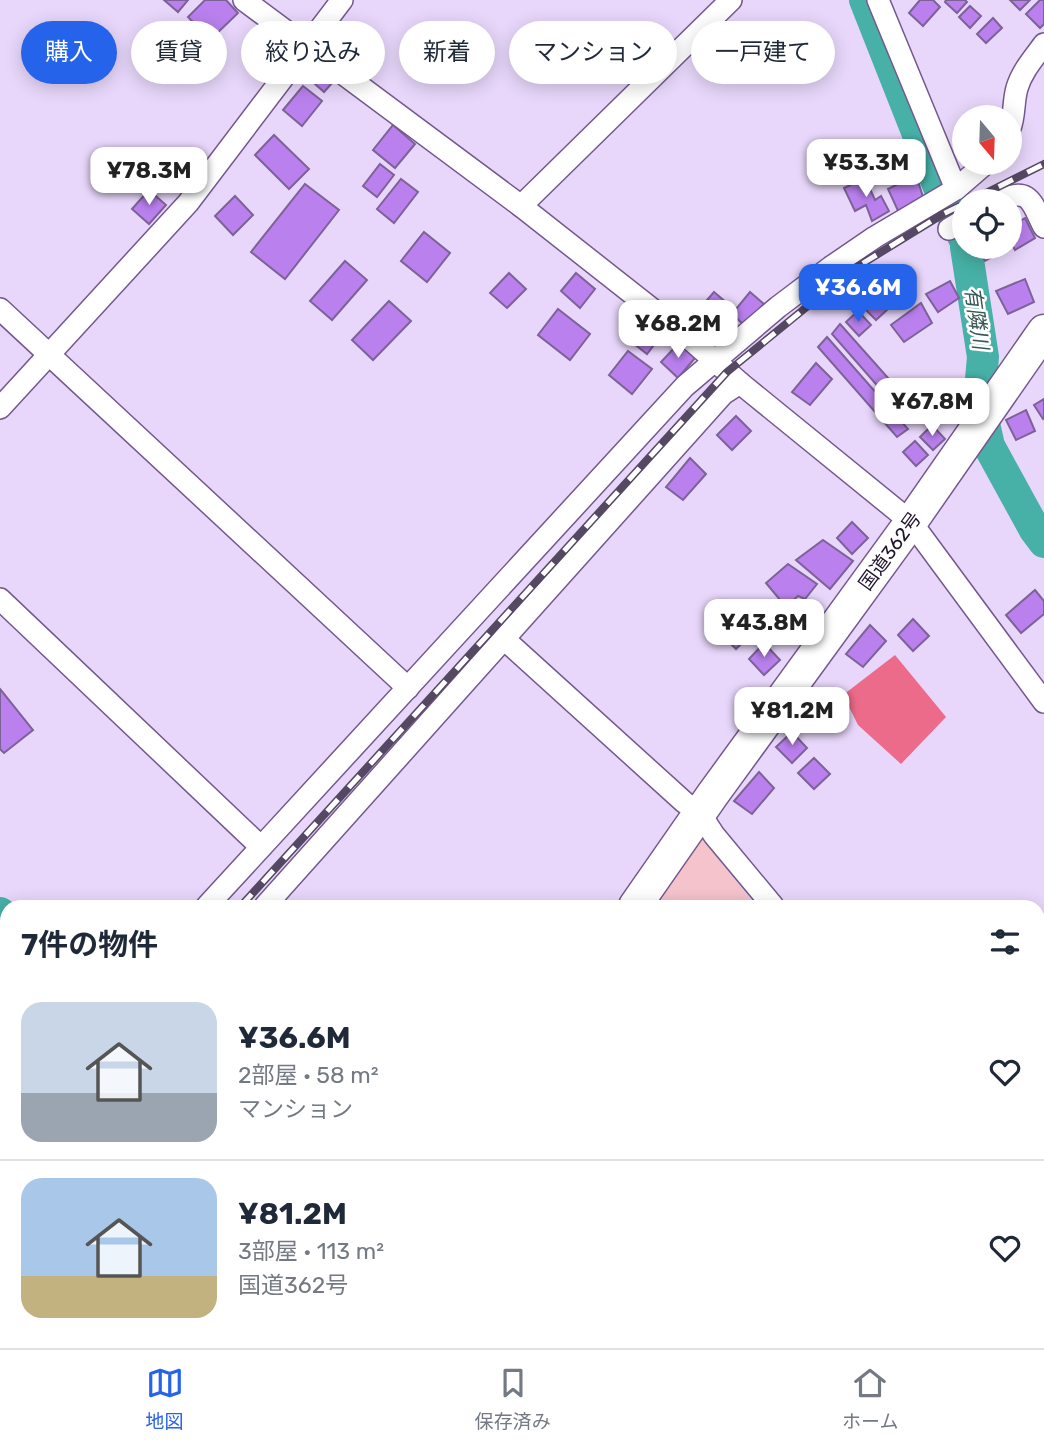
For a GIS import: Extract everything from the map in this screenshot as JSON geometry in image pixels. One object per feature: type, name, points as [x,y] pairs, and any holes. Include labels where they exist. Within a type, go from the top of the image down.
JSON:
[{"type":"highway","name":"国道362号","points":[[639,900],[911,522],[1044,331]]},
{"type":"street","points":[[244,0],[272,21]]},
{"type":"street","points":[[326,21],[342,0]]},
{"type":"street","points":[[521,206],[731,0]]},
{"type":"street","points":[[878,0],[956,189],[972,175]]},
{"type":"street","points":[[1016,105],[1017,90],[1026,69],[1044,44]]},
{"type":"street","points":[[0,408],[188,203],[278,84]]},
{"type":"street","points":[[356,84],[521,206],[690,339],[911,522],[1043,698]]},
{"type":"street","points":[[213,900],[685,386],[727,372],[831,267],[875,237],[952,191]]},
{"type":"street","points":[[1022,194],[1031,202],[1044,228]]},
{"type":"street","points":[[0,309],[408,688]]},
{"type":"street","points":[[279,900],[504,639],[723,394],[727,372]]},
{"type":"street","points":[[0,599],[261,848]]},
{"type":"street","points":[[504,639],[701,815],[714,835],[768,900]]},
{"type":"shaded area","points":[[895,655],[946,717],[901,764],[858,725],[843,695]]},
{"type":"shaded area","points":[[700,836],[751,900],[654,900]]},
{"type":"building","points":[[164,0],[188,0],[178,12]]},
{"type":"building","points":[[205,0],[226,0],[238,13],[227,24],[227,21],[192,21],[188,17]]},
{"type":"building","points":[[920,0],[933,0],[940,7],[923,26],[909,13]]},
{"type":"building","points":[[946,0],[965,0],[967,2],[957,13]]},
{"type":"building","points":[[1010,0],[1030,0],[1020,10]]},
{"type":"building","points":[[1040,0],[1044,0],[1044,24],[1040,28],[1026,14]]},
{"type":"building","points":[[970,6],[981,16],[970,28],[959,17]]},
{"type":"building","points":[[993,18],[1002,28],[986,43],[977,34]]},
{"type":"building","points":[[315,84],[331,84],[324,92]]},
{"type":"building","points":[[303,86],[322,101],[302,126],[283,110]]},
{"type":"building","points":[[393,125],[415,144],[395,168],[373,150]]},
{"type":"building","points":[[274,135],[309,169],[289,189],[255,155]]},
{"type":"building","points":[[380,164],[394,175],[377,197],[363,186]]},
{"type":"building","points":[[916,175],[924,200],[899,213],[888,189]]},
{"type":"building","points":[[865,178],[875,200],[881,196],[889,211],[872,221],[866,205],[855,211],[844,188]]},
{"type":"building","points":[[401,179],[418,192],[394,223],[377,209]]},
{"type":"building","points":[[305,184],[339,210],[285,279],[251,252]]},
{"type":"building","points":[[149,190],[166,205],[149,224],[132,209]]},
{"type":"building","points":[[235,196],[253,215],[233,235],[215,216]]},
{"type":"building","points":[[1025,218],[1035,238],[1022,246],[1022,220]]},
{"type":"building","points":[[424,232],[450,253],[427,282],[401,261]]},
{"type":"building","points":[[345,261],[367,280],[332,320],[310,301]]},
{"type":"building","points":[[509,273],[526,289],[507,308],[490,293]]},
{"type":"building","points":[[576,273],[595,289],[580,308],[561,291]]},
{"type":"building","points":[[1025,279],[1034,302],[1008,314],[996,291]]},
{"type":"building","points":[[950,281],[959,298],[938,312],[926,294]]},
{"type":"building","points":[[714,292],[727,303],[709,324],[696,313]]},
{"type":"building","points":[[750,292],[764,304],[745,326],[732,314]]},
{"type":"building","points":[[875,295],[888,309],[876,320],[863,307]]},
{"type":"building","points":[[389,301],[411,321],[373,360],[352,340]]},
{"type":"building","points":[[921,303],[932,323],[904,342],[891,325]]},
{"type":"building","points":[[558,309],[590,334],[570,360],[538,335]]},
{"type":"building","points":[[858,311],[871,325],[859,336],[846,322]]},
{"type":"building","points":[[645,317],[664,332],[647,354],[628,339]]},
{"type":"building","points":[[840,324],[921,415],[910,423],[832,334]]},
{"type":"building","points":[[827,337],[908,429],[897,437],[818,347]]},
{"type":"building","points":[[679,343],[695,358],[678,378],[661,362]]},
{"type":"building","points":[[628,351],[652,369],[632,394],[609,375]]},
{"type":"building","points":[[816,363],[832,379],[810,405],[792,392]]},
{"type":"building","points":[[1044,399],[1044,418],[1043,419],[1034,405]]},
{"type":"building","points":[[1026,410],[1035,431],[1016,440],[1006,420]]},
{"type":"building","points":[[736,416],[751,431],[732,450],[717,435]]},
{"type":"building","points":[[932,425],[945,439],[933,450],[920,437]]},
{"type":"building","points":[[915,441],[928,455],[916,466],[903,452]]},
{"type":"building","points":[[690,458],[706,474],[683,500],[666,487]]},
{"type":"building","points":[[852,522],[868,538],[852,554],[837,538]]},
{"type":"building","points":[[823,540],[853,561],[830,589],[796,560]]},
{"type":"building","points":[[788,564],[817,584],[805,599],[798,596],[786,607],[766,583]]},
{"type":"building","points":[[1035,590],[1044,601],[1044,614],[1021,633],[1006,615]]},
{"type":"building","points":[[736,618],[751,634],[736,649],[720,633]]},
{"type":"building","points":[[913,619],[929,636],[913,651],[898,635]]},
{"type":"building","points":[[870,625],[886,641],[863,667],[846,654]]},
{"type":"building","points":[[764,643],[780,660],[764,675],[749,659]]},
{"type":"building","points":[[0,689],[33,730],[4,753],[0,749]]},
{"type":"building","points":[[792,732],[807,748],[792,763],[776,747]]},
{"type":"building","points":[[814,758],[830,774],[814,789],[798,773]]},
{"type":"building","points":[[759,772],[774,788],[752,814],[734,801]]},
{"type":"waterway","name":"有隣川","points":[[865,0],[938,185],[952,214]]},
{"type":"waterway","name":"有隣川","points":[[968,259],[983,357],[979,401],[989,446],[1044,542]]},
{"type":"railway","points":[[994,189],[1044,164]]},
{"type":"railway","points":[[246,900],[727,372],[852,270],[952,210]]}]
